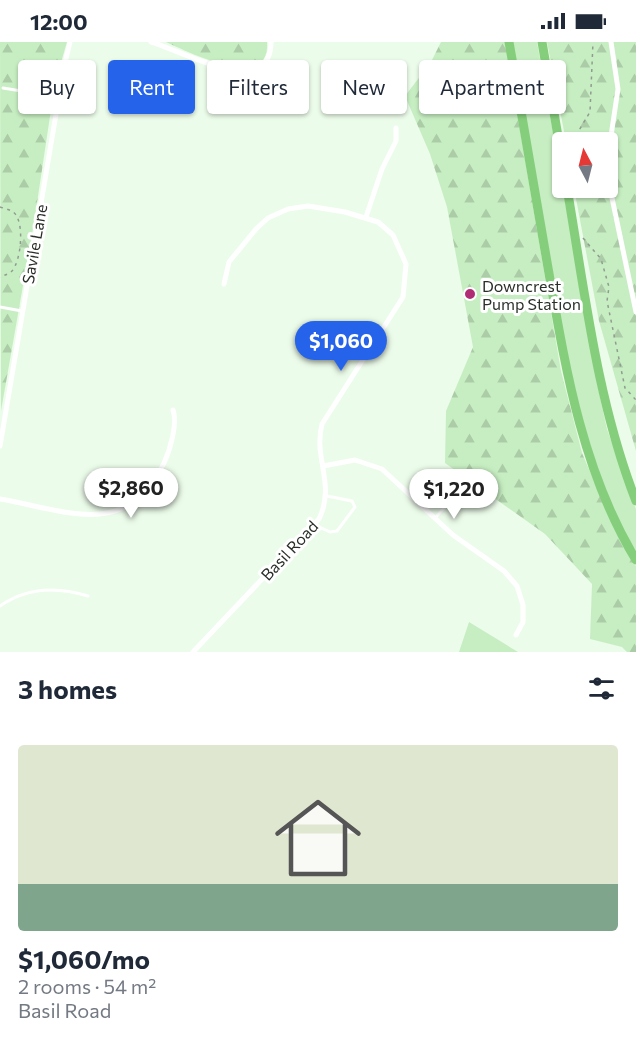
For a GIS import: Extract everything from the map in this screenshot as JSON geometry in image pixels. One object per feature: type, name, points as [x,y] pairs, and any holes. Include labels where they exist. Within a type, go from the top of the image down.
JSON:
[{"type":"highway","points":[[509,42],[557,324],[576,416],[602,493],[636,560]]},
{"type":"highway","points":[[542,42],[557,132]]},
{"type":"highway","points":[[569,198],[604,397],[615,443],[636,501]]},
{"type":"street","name":"Savile Lane","points":[[66,60],[70,42]]},
{"type":"street","points":[[151,42],[225,69],[241,72],[250,71],[263,63],[270,52],[271,42]]},
{"type":"street","points":[[611,42],[618,89],[612,132]]},
{"type":"street","name":"Savile Lane","points":[[0,446],[56,114]]},
{"type":"street","points":[[366,217],[382,169],[396,141],[396,128]]},
{"type":"street","points":[[612,198],[636,312]]},
{"type":"street","name":"Basil Road","points":[[194,652],[315,525],[323,511],[327,496],[318,444],[322,424],[399,307],[406,286],[406,264],[399,243],[386,228],[366,217],[308,206],[280,212],[261,224],[237,252],[226,270],[224,284]]},
{"type":"street","points":[[0,499],[100,515],[125,509],[142,498],[159,474],[167,457],[174,420],[173,410]]},
{"type":"street","points":[[323,466],[346,460],[373,464],[387,473],[435,519],[470,548],[504,571],[517,586],[524,615],[516,635]]},
{"type":"lane","points":[[3,88],[18,90]]},
{"type":"lane","points":[[0,307],[22,311]]},
{"type":"lane","points":[[410,496],[425,487],[447,505]]},
{"type":"lane","points":[[315,525],[330,532],[337,531],[355,507],[352,501],[339,496],[327,496]]},
{"type":"lane","points":[[435,519],[456,498]]},
{"type":"lane","points":[[0,606],[22,592],[39,590],[74,592],[88,596]]},
{"type":"path","points":[[578,132],[590,112],[593,42]]},
{"type":"path","points":[[0,207],[14,212],[18,218],[20,234],[16,265],[10,273],[0,277]]},
{"type":"path","points":[[582,236],[601,259],[609,286],[607,301],[625,388],[636,400]]},
{"type":"green space","points":[[0,42],[67,42],[62,60],[18,60],[18,114],[50,114],[1,411]]},
{"type":"green space","points":[[166,42],[267,42],[265,57],[262,60],[208,60]]},
{"type":"green space","points":[[441,42],[505,42],[508,60],[432,60]]},
{"type":"green space","points":[[512,42],[537,42],[540,60],[515,60]]},
{"type":"green space","points":[[547,42],[636,42],[636,451],[599,321],[576,198],[618,198],[618,132],[564,132],[561,114],[566,114],[566,60],[550,60]]},
{"type":"green space","points":[[419,78],[419,114],[517,114],[561,371],[582,453],[616,532],[636,566],[636,652],[627,652],[622,647],[590,639],[592,584],[545,534],[445,463],[446,411],[473,347],[447,207],[430,154],[407,101],[407,93]]},
{"type":"green space","points":[[525,114],[550,114],[553,132],[552,198],[565,198],[607,429],[636,509],[636,554],[618,519],[591,448],[564,338]]},
{"type":"green space","points":[[469,622],[518,652],[459,652]]},
{"type":"place","name":"Downcrest Pump Station","points":[[470,294]]}]
